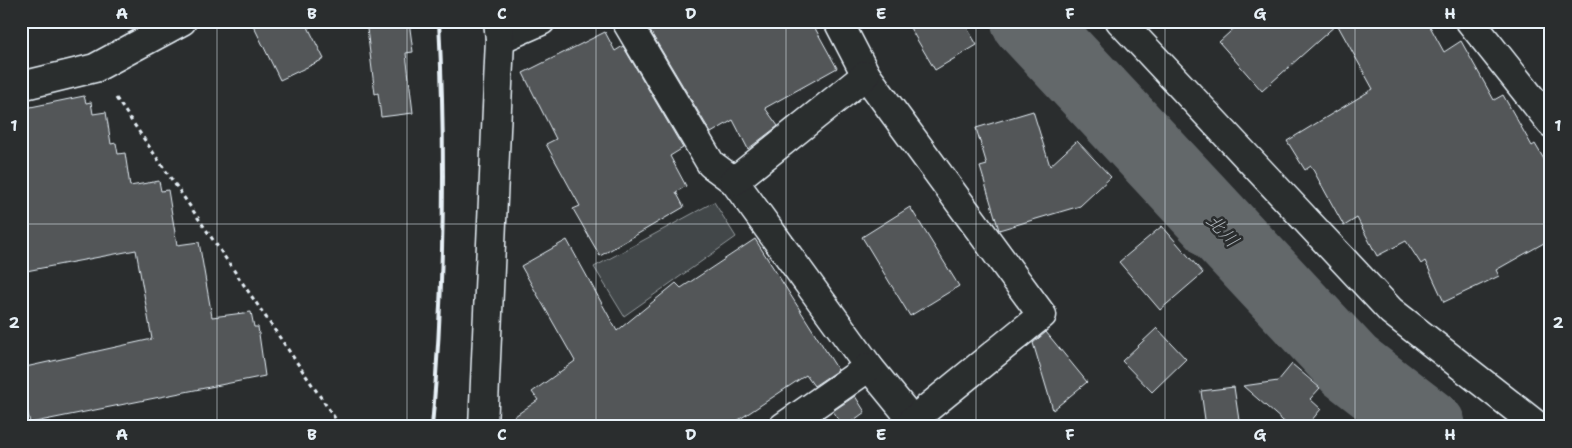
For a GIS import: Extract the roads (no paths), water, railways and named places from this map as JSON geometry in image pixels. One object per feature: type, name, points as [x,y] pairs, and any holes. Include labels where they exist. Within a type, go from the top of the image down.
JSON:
[{"type":"street","points":[[21,86],[96,68],[182,21]]},
{"type":"street","points":[[483,427],[499,30],[541,21]]},
{"type":"street","points":[[626,21],[711,164],[734,181],[869,367],[916,424],[1042,315],[866,75],[838,21]]},
{"type":"street","points":[[1120,21],[1391,311],[1539,427]]},
{"type":"street","points":[[1470,21],[1551,123]]},
{"type":"street","points":[[734,181],[866,75]]},
{"type":"street","points":[[783,427],[869,367]]},
{"type":"street","points":[[1547,427],[1551,424]]},
{"type":"waterway","name":"北川","points":[[1028,21],[1350,366],[1429,427]]},
{"type":"railway","points":[[432,427],[443,224],[443,123],[439,21]]}]
